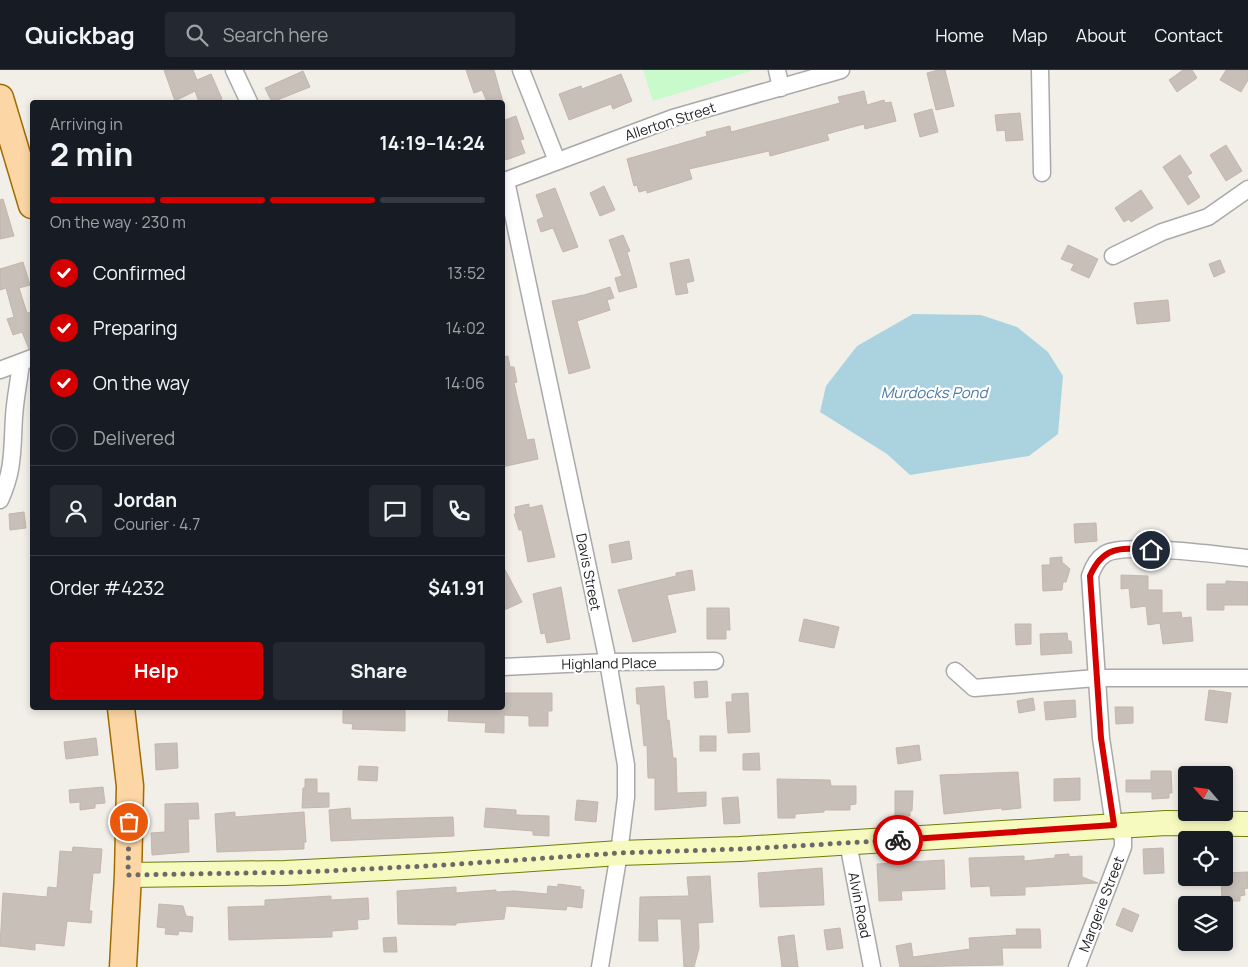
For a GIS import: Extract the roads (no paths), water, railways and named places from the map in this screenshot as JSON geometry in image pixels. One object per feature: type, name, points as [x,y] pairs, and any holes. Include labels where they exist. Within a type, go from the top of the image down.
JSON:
[{"type":"main road","points":[[0,98],[7,144],[30,199]]},
{"type":"main road","points":[[121,710],[130,786],[123,967]]},
{"type":"main road","points":[[128,875],[295,872],[445,865],[619,853],[848,843],[1114,825],[1166,823],[1248,824]]},
{"type":"street","points":[[234,70],[249,100]]},
{"type":"street","points":[[521,70],[557,161]]},
{"type":"street","points":[[777,70],[781,88]]},
{"type":"street","name":"Allerton Street","points":[[505,182],[673,118],[841,70]]},
{"type":"street","points":[[1040,70],[1042,173]]},
{"type":"street","name":"Davis Street","points":[[505,187],[608,662],[626,765],[626,797],[619,853],[600,967]]},
{"type":"street","points":[[1113,256],[1162,232],[1208,217],[1248,189]]},
{"type":"street","points":[[0,370],[27,360]]},
{"type":"street","points":[[0,500],[10,476],[13,462],[14,416],[27,360]]},
{"type":"street","name":"Margerie Street","points":[[1077,967],[1123,847],[1123,837],[1114,825],[1101,738],[1090,576],[1100,557],[1120,549],[1195,552],[1248,558]]},
{"type":"street","name":"Highland Place","points":[[505,667],[608,662],[715,662]]},
{"type":"street","points":[[955,671],[974,688],[1096,678],[1248,678]]},
{"type":"street","name":"Alvin Road","points":[[848,843],[872,967]]},
{"type":"water","name":"Murdocks Pond","points":[[913,314],[981,315],[1017,327],[1048,352],[1063,376],[1058,434],[1029,456],[910,475],[887,454],[820,412],[826,386],[857,346]]}]
